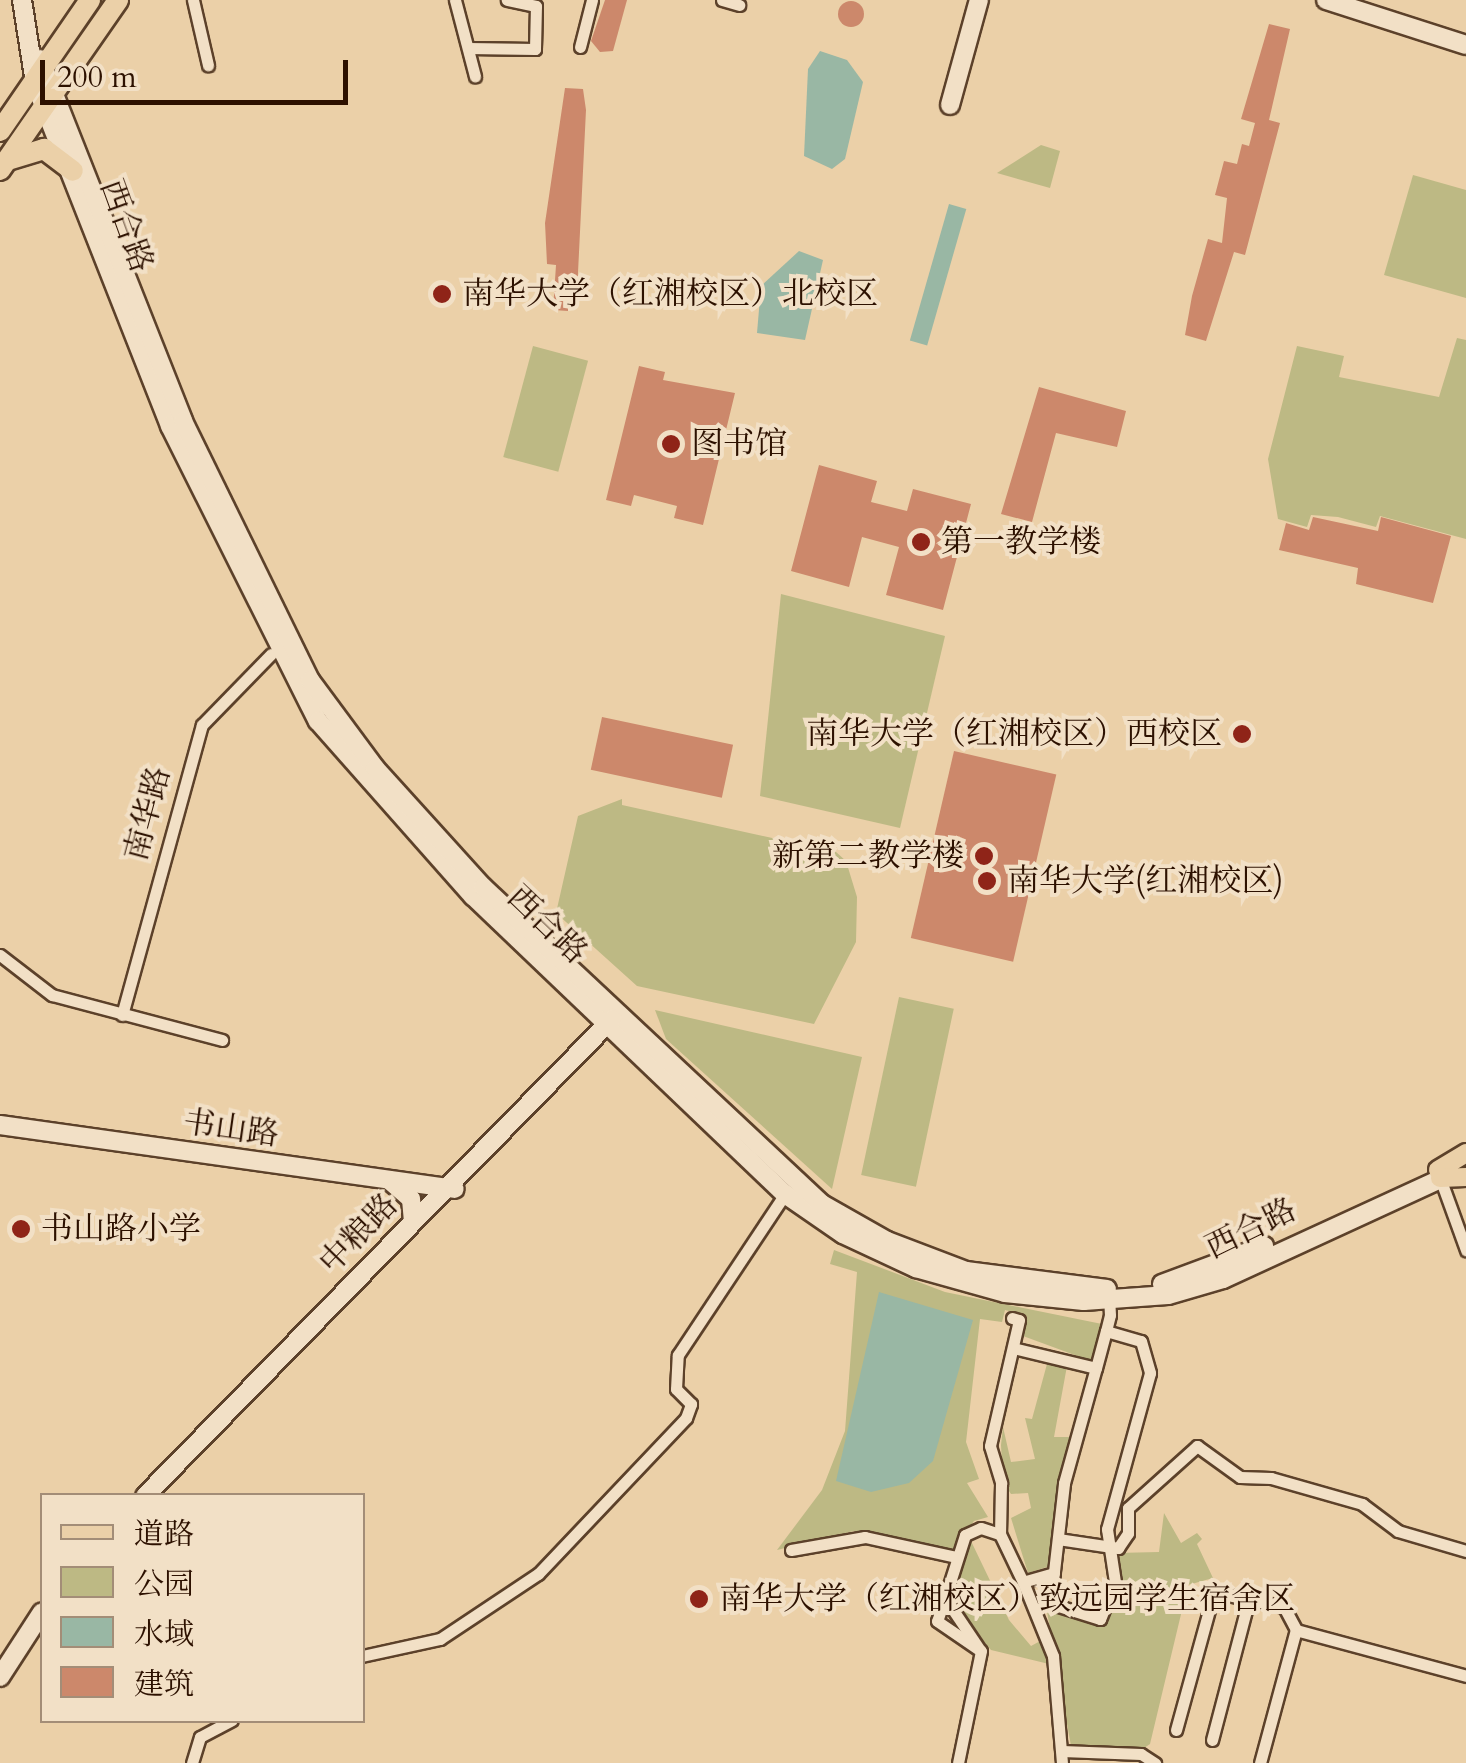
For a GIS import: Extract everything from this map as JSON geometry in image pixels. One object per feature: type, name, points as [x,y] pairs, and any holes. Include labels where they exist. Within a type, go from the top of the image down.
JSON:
[{"type":"highway","points":[[3,166],[90,0]]},
{"type":"highway","points":[[0,131],[84,49],[118,0]]},
{"type":"highway","points":[[3,166],[44,149],[77,163]]},
{"type":"main road","name":"西合路","points":[[25,0],[44,88],[77,163],[170,426],[318,721],[434,855],[754,1149],[850,1222],[966,1271],[1108,1294]]},
{"type":"main road","points":[[970,0],[946,104],[979,0]]},
{"type":"main road","points":[[1326,0],[1466,44]]},
{"type":"main road","points":[[1354,0],[1466,36]]},
{"type":"main road","points":[[77,163],[65,99],[84,49]]},
{"type":"main road","name":"西合路","points":[[614,1022],[785,1194],[856,1240],[946,1278],[1050,1299],[1108,1294],[1217,1268],[1466,1165]]},
{"type":"main road","name":"中粮路","points":[[157,1493],[614,1022]]},
{"type":"main road","name":"书山路","points":[[0,1125],[451,1188]]},
{"type":"main road","points":[[1439,1174],[1466,1153]]},
{"type":"main road","points":[[1439,1174],[1466,1177]]},
{"type":"main road","points":[[389,1180],[411,1199],[413,1222]]},
{"type":"main road","name":"中粮路","points":[[148,1493],[451,1188]]},
{"type":"main road","points":[[0,1665],[40,1607]]},
{"type":"main road","points":[[0,1677],[40,1615]]},
{"type":"street","points":[[192,0],[208,66]]},
{"type":"street","points":[[455,0],[476,76]]},
{"type":"street","points":[[468,48],[535,49],[536,6],[507,0]]},
{"type":"street","points":[[580,47],[592,0]]},
{"type":"street","points":[[722,0],[739,5]]},
{"type":"street","name":"南华路","points":[[122,1015],[202,724],[271,654]]},
{"type":"street","points":[[0,954],[52,995],[222,1040]]},
{"type":"street","points":[[1439,1174],[1466,1250]]},
{"type":"street","points":[[365,1655],[440,1639],[538,1574],[686,1418],[692,1404],[676,1388],[678,1355],[785,1194]]},
{"type":"street","points":[[1106,1331],[1142,1341],[1150,1373],[1108,1529],[1115,1582],[1103,1618],[1055,1605],[1054,1573],[1064,1483],[1106,1331],[1108,1294]]},
{"type":"street","points":[[1012,1318],[1019,1320],[990,1446],[1001,1483],[1000,1534],[1054,1656],[1062,1757],[1141,1754],[1155,1763]]},
{"type":"street","points":[[1013,1348],[1096,1368]]},
{"type":"street","points":[[1111,1549],[1128,1533],[1128,1508],[1198,1446],[1240,1478],[1271,1478],[1362,1504],[1398,1532],[1466,1551]]},
{"type":"street","points":[[958,1763],[981,1651],[937,1621],[957,1558],[972,1529],[1000,1534]]},
{"type":"street","points":[[791,1550],[865,1536],[957,1558]]},
{"type":"street","points":[[1058,1539],[1111,1549]]},
{"type":"street","points":[[1023,1582],[1054,1573]]},
{"type":"street","points":[[1176,1730],[1214,1592],[1284,1607],[1296,1630],[1260,1763]]},
{"type":"street","points":[[1212,1740],[1249,1600]]},
{"type":"street","points":[[1296,1630],[1466,1676]]},
{"type":"street","points":[[192,1763],[200,1737],[226,1723]]},
{"type":"green space","points":[[1041,145],[1060,151],[1050,188],[997,173]]},
{"type":"green space","points":[[1413,175],[1466,190],[1466,298],[1384,275]]},
{"type":"green space","points":[[1457,338],[1466,340],[1466,539],[1380,516],[1376,527],[1338,517],[1311,515],[1307,527],[1278,519],[1268,459],[1297,346],[1344,356],[1339,377],[1439,397]]},
{"type":"green space","points":[[533,346],[588,361],[558,472],[503,457]]},
{"type":"green space","points":[[781,594],[945,636],[900,828],[760,796]]},
{"type":"green space","points":[[622,799],[622,805],[836,852],[846,861],[857,897],[856,942],[814,1024],[637,986],[556,913],[578,816]]},
{"type":"green space","points":[[899,997],[954,1009],[916,1187],[861,1175]]},
{"type":"green space","points":[[655,1010],[862,1057],[832,1189],[666,1039]]},
{"type":"green space","points":[[834,1250],[945,1292],[1102,1324],[1091,1361],[1023,1336],[1027,1316],[1005,1310],[1002,1322],[980,1319],[966,1442],[979,1479],[967,1483],[988,1517],[974,1521],[953,1550],[854,1531],[777,1550],[822,1490],[845,1431],[857,1272],[830,1264]]},
{"type":"green space","points":[[1047,1364],[1067,1366],[1054,1437],[1070,1437],[1050,1566],[1028,1573],[1011,1518],[1031,1508],[1028,1493],[1011,1494],[1003,1482],[1001,1445],[1003,1427],[1011,1462],[1035,1459],[1025,1418],[1032,1419]]},
{"type":"green space","points":[[1164,1513],[1181,1543],[1197,1533],[1202,1539],[1197,1544],[1213,1578],[1188,1585],[1150,1744],[1141,1750],[1071,1746],[1047,1612],[1107,1621],[1120,1592],[1116,1553],[1159,1552]]},
{"type":"green space","points":[[991,1533],[970,1539],[1009,1620],[1031,1646],[1044,1639],[1049,1664],[991,1650],[951,1604],[968,1535]]},
{"type":"water","points":[[820,51],[847,60],[863,82],[845,159],[832,169],[804,156],[808,69]]},
{"type":"water","points":[[949,204],[966,209],[927,345],[910,340]]},
{"type":"water","points":[[799,251],[823,260],[805,340],[757,333],[761,286]]},
{"type":"water","points":[[879,1292],[973,1320],[933,1461],[909,1483],[871,1492],[836,1481]]},
{"type":"building","points":[[605,0],[627,0],[613,51],[600,52],[591,41]]},
{"type":"building","points":[[851,1],[860,5],[864,14],[860,23],[851,27],[842,23],[838,14],[842,5]]},
{"type":"building","points":[[1269,24],[1290,29],[1269,120],[1280,123],[1245,255],[1234,252],[1206,341],[1185,335],[1192,296],[1208,239],[1222,243],[1227,198],[1215,195],[1224,161],[1237,164],[1242,144],[1249,146],[1255,123],[1241,119]]},
{"type":"building","points":[[565,88],[583,89],[586,110],[577,293],[569,292],[568,311],[553,310],[556,265],[547,264],[545,223]]},
{"type":"building","name":"图书馆","points":[[639,366],[665,372],[663,380],[735,393],[703,525],[674,518],[677,506],[634,495],[631,506],[606,500]]},
{"type":"building","points":[[1039,387],[1126,411],[1117,447],[1056,433],[1032,522],[1001,514]]},
{"type":"building","name":"第一教学楼","points":[[819,465],[877,481],[871,502],[907,511],[913,489],[971,504],[943,610],[886,595],[899,547],[862,537],[849,587],[791,571]]},
{"type":"building","points":[[1313,517],[1378,531],[1381,517],[1451,536],[1433,603],[1356,584],[1358,568],[1279,550],[1286,523],[1309,530]]},
{"type":"building","points":[[602,717],[733,745],[722,798],[591,770]]},
{"type":"building","name":"新第二教学楼","points":[[954,751],[1056,775],[1013,962],[911,938]]},
{"type":"place","name":"南华大学（红湘校区）北校区","points":[[442,294]]},
{"type":"place","name":"图书馆","points":[[671,444]]},
{"type":"place","name":"第一教学楼","points":[[921,542]]},
{"type":"place","name":"南华大学（红湘校区）西校区","points":[[1242,734]]},
{"type":"place","name":"新第二教学楼","points":[[984,856]]},
{"type":"place","name":"南华大学(红湘校区)","points":[[987,881]]},
{"type":"place","name":"书山路小学","points":[[21,1229]]},
{"type":"place","name":"南华大学（红湘校区）致远园学生宿舍区","points":[[699,1599]]}]
